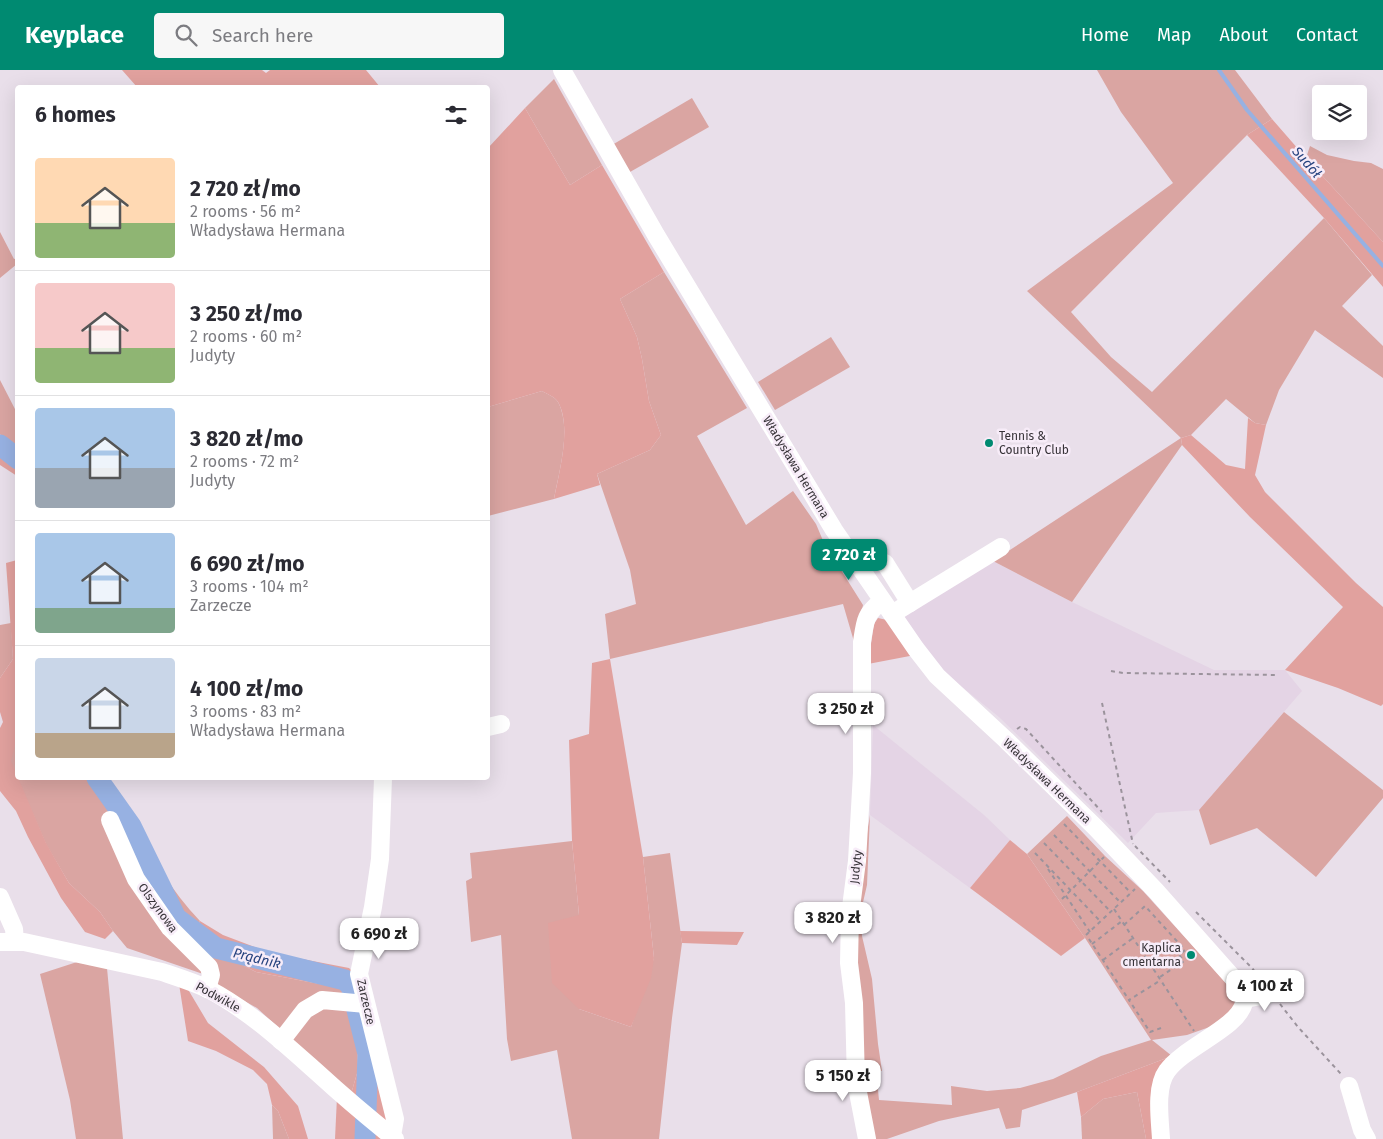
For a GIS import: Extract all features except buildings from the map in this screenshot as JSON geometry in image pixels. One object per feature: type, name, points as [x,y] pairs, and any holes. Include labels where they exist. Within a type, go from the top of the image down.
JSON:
[{"type":"street","name":"Władysława Hermana","points":[[562,70],[633,198],[698,306],[834,530],[887,608],[937,676],[1006,740],[1156,891],[1242,988],[1245,999]]},
{"type":"street","name":"Judyty","points":[[867,1139],[856,1082],[854,1003],[849,962],[850,916],[857,861],[862,773],[862,656],[864,627],[872,609],[910,603],[1001,547]]},
{"type":"street","points":[[885,563],[910,603]]},
{"type":"street","name":"Zarzecze","points":[[384,780],[378,868],[373,906],[359,974],[359,1003],[395,1119],[390,1135]]},
{"type":"street","name":"Olszynowa","points":[[110,820],[136,879],[170,928],[208,967],[211,975],[208,989]]},
{"type":"street","points":[[0,896],[14,929],[7,941]]},
{"type":"street","name":"Podwikle","points":[[7,941],[162,972],[208,989],[248,1014],[390,1135]]},
{"type":"street","points":[[1161,1139],[1159,1093],[1166,1071],[1188,1051],[1240,1014],[1245,999],[1267,995],[1271,992]]},
{"type":"street","points":[[281,1041],[305,1010],[322,1000],[359,1003]]},
{"type":"street","points":[[1349,1086],[1362,1130],[1367,1139]]},
{"type":"path","points":[[1112,671],[1123,673],[1278,675]]},
{"type":"path","points":[[1102,702],[1133,844]]},
{"type":"path","points":[[1064,824],[1131,893]]},
{"type":"path","points":[[1054,835],[1121,903]]},
{"type":"path","points":[[1044,843],[1122,921],[1201,1042]]},
{"type":"path","points":[[1035,853],[1090,932]]},
{"type":"path","points":[[1062,899],[1105,856]]},
{"type":"path","points":[[1045,865],[1101,922]]},
{"type":"path","points":[[1086,935],[1136,888]]},
{"type":"path","points":[[1124,925],[1145,906],[1185,950],[1179,954],[1184,961],[1129,1000]]},
{"type":"path","points":[[1092,944],[1122,921]]},
{"type":"path","points":[[1103,960],[1133,938]]},
{"type":"path","points":[[1090,940],[1150,1032],[1161,1028]]},
{"type":"shaded area","points":[[122,70],[262,70],[266,73],[270,70],[366,70],[378,85],[135,85]]},
{"type":"shaded area","points":[[1097,70],[1235,70],[1272,119],[1247,135],[1071,312],[1111,357],[1152,392],[1324,218],[1372,275],[1342,306],[1383,346],[1383,378],[1315,330],[1279,390],[1266,425],[1255,423],[1226,399],[1191,435],[1181,438],[1027,291],[1173,183],[1121,112]]},
{"type":"shaded area","points":[[554,79],[602,165],[570,185],[525,108]]},
{"type":"shaded area","points":[[692,98],[709,127],[630,172],[612,145]]},
{"type":"shaded area","points":[[525,108],[570,185],[602,165],[664,272],[620,299],[637,337],[649,401],[661,435],[650,450],[597,474],[600,485],[554,499],[564,437],[562,412],[558,402],[542,391],[490,406],[490,146]]},
{"type":"shaded area","points":[[1272,119],[1383,242],[1383,287],[1324,218],[1247,135]]},
{"type":"shaded area","points":[[1310,146],[1327,155],[1371,163],[1383,169],[1383,242],[1306,158]]},
{"type":"shaded area","points":[[0,232],[15,259],[15,266],[0,278]]},
{"type":"shaded area","points":[[664,272],[747,408],[697,436],[746,525],[793,491],[816,524],[824,543],[863,605],[855,645],[843,604],[610,659],[605,614],[636,604],[630,570],[597,474],[650,450],[661,435],[649,401],[637,337],[620,299]]},
{"type":"shaded area","points":[[831,337],[850,367],[775,410],[758,382]]},
{"type":"shaded area","points":[[0,380],[15,409],[15,449],[0,434]]},
{"type":"shaded area","points":[[542,391],[558,402],[564,424],[564,437],[554,499],[490,515],[490,406]]},
{"type":"shaded area","points":[[1248,418],[1255,423],[1266,425],[1255,475],[1265,492],[1356,583],[1383,607],[1383,704],[1381,706],[1338,688],[1285,670],[1343,607],[1250,517],[1182,445],[1181,438],[1191,435],[1226,465],[1245,469]]},
{"type":"shaded area","points":[[0,434],[15,449],[15,475],[0,465]]},
{"type":"shaded area","points":[[1181,438],[1182,445],[1072,602],[993,561]]},
{"type":"shaded area","points":[[15,561],[15,744],[11,761],[15,770],[15,780],[19,780],[46,843],[69,883],[100,912],[113,931],[105,939],[85,932],[61,898],[16,811],[0,791],[0,728],[3,722],[0,712],[0,678],[13,659],[6,563]]},
{"type":"shaded area","points":[[993,561],[1072,602],[1214,670],[1285,670],[1302,691],[1199,810],[1156,813],[1128,843],[999,717],[941,670],[902,614]]},
{"type":"shaded area","points":[[878,618],[887,620],[915,655],[868,664],[874,624]]},
{"type":"shaded area","points":[[11,623],[13,659],[0,678],[0,625]]},
{"type":"shaded area","points":[[610,659],[643,857],[654,958],[651,978],[631,1027],[579,1009],[552,983],[548,923],[579,915],[572,841],[569,740],[589,734],[592,663]]},
{"type":"shaded area","points":[[1284,712],[1383,790],[1383,798],[1316,877],[1257,828],[1210,845],[1199,810]]},
{"type":"shaded area","points":[[873,725],[984,815],[1010,840],[970,888],[870,815]]},
{"type":"shaded area","points":[[15,740],[15,773],[10,761]]},
{"type":"shaded area","points":[[18,780],[107,780],[125,810],[104,822],[206,975],[127,948],[100,912],[69,883],[46,844]]},
{"type":"shaded area","points":[[870,815],[867,885],[861,911],[862,936],[872,979],[882,1071],[876,1070],[879,1100],[952,1105],[951,1086],[987,1091],[1020,1088],[1053,1079],[1101,1056],[1151,1040],[1085,938],[1027,854],[1067,816],[1105,856],[1143,891],[1237,995],[1237,1009],[1218,1024],[1187,1035],[1152,1040],[1172,1056],[1077,1092],[1022,1110],[1020,1127],[1006,1129],[999,1108],[939,1121],[887,1139],[875,1139],[862,1070],[854,912]]},
{"type":"shaded area","points":[[132,820],[163,873],[180,898],[200,921],[190,938],[256,972],[341,988],[357,1038],[358,1070],[351,1094],[257,1008],[214,984],[190,939],[148,888],[124,842],[125,825]]},
{"type":"shaded area","points":[[1010,840],[1027,854],[1085,938],[1061,956],[970,888]]},
{"type":"shaded area","points":[[572,841],[579,915],[579,1009],[631,1027],[654,958],[643,857],[670,853],[682,943],[659,1139],[572,1139],[557,1050],[511,1061],[507,1039],[501,935],[471,942],[466,881],[472,878],[470,853]]},
{"type":"shaded area","points":[[200,921],[223,935],[271,953],[349,968],[356,975],[379,1065],[387,1123],[351,1094],[358,1070],[357,1038],[341,988],[256,972],[190,939]]},
{"type":"shaded area","points":[[680,931],[744,932],[737,945],[682,943]]},
{"type":"shaded area","points":[[77,962],[107,968],[123,1139],[76,1139],[70,1100],[40,974]]},
{"type":"shaded area","points":[[179,984],[186,986],[208,1023],[264,1067],[298,1106],[308,1139],[289,1139],[278,1111],[272,1105],[267,1084],[253,1070],[216,1051],[188,1041]]},
{"type":"shaded area","points":[[1172,1056],[1156,1073],[1153,1093],[1153,1139],[1146,1139],[1137,1092],[1103,1099],[1081,1117],[1077,1092]]},
{"type":"shaded area","points":[[1137,1092],[1146,1139],[1082,1139],[1081,1117],[1103,1099]]},
{"type":"shaded area","points":[[337,1097],[382,1139],[335,1139]]},
{"type":"shaded area","points":[[272,1105],[278,1111],[289,1139],[273,1139]]},
{"type":"waterway","name":"Sudół","points":[[1219,70],[1247,110],[1383,266]]},
{"type":"waterway","name":"Prądnik","points":[[0,445],[15,457]]},
{"type":"waterway","name":"Prądnik","points":[[98,780],[131,826],[176,918],[216,948],[345,980],[351,986],[368,1054],[365,1139]]},
{"type":"place","name":"Tennis & Country Club","points":[[989,443]]},
{"type":"place","name":"Kaplica cmentarna","points":[[1191,955]]}]
